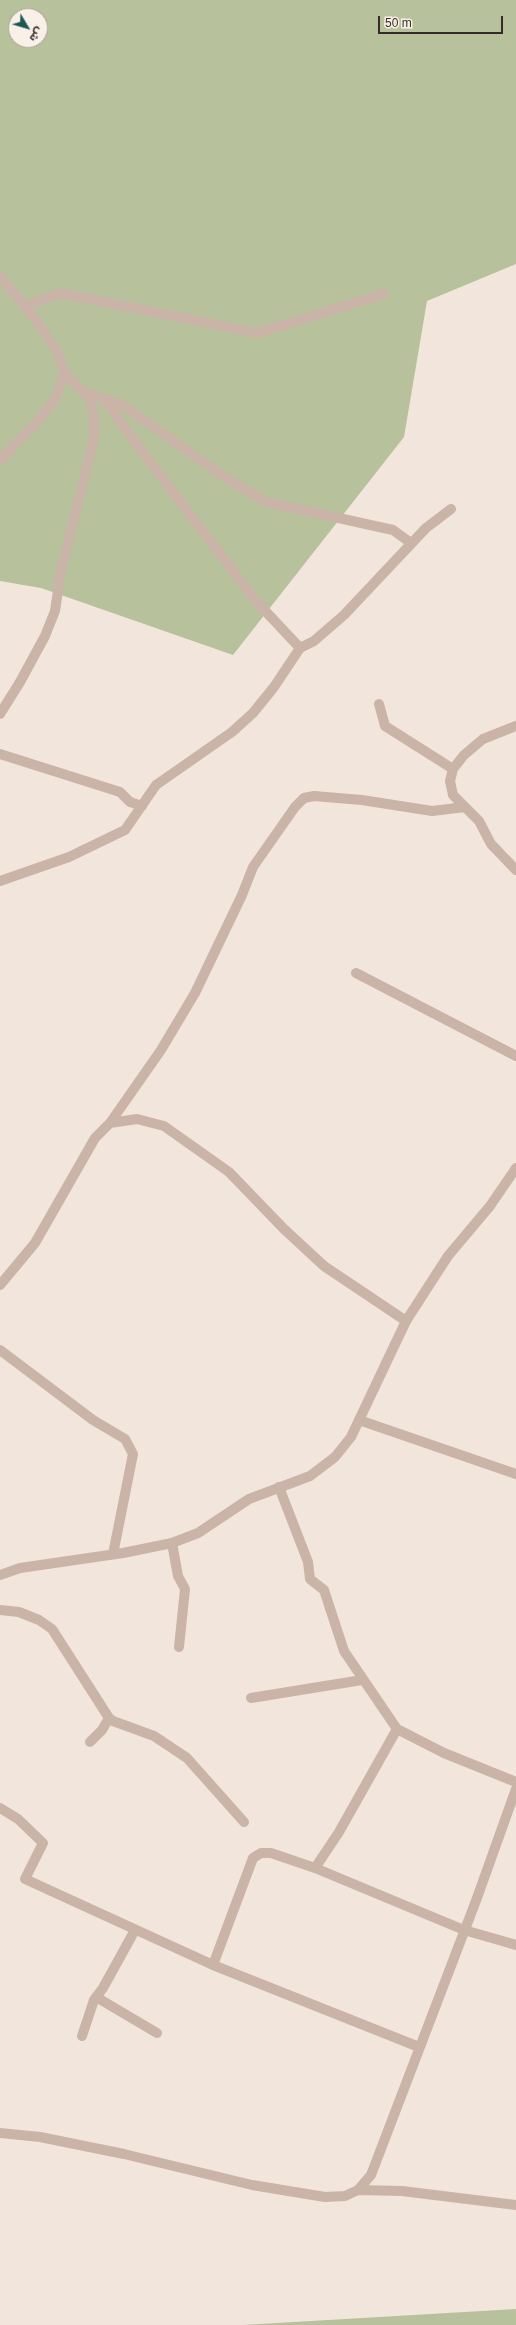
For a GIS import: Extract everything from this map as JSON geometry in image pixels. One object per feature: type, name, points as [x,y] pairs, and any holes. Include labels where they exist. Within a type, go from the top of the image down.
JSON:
[{"type":"street","points":[[0,276],[25,306],[56,349],[65,373],[90,399],[94,414],[94,438],[61,570],[55,611],[24,675],[0,714]]},
{"type":"street","points":[[25,306],[60,293],[257,333],[384,294]]},
{"type":"street","points":[[0,460],[38,420],[55,399],[65,373]]},
{"type":"street","points":[[83,392],[122,405],[225,477],[266,502],[393,530],[411,543]]},
{"type":"street","points":[[105,400],[255,600],[300,648]]},
{"type":"street","points":[[0,880],[69,857],[125,830],[156,785],[232,732],[253,713],[274,687],[300,648],[314,641],[344,615],[426,528],[451,509]]},
{"type":"street","points":[[379,704],[385,726],[453,768]]},
{"type":"street","points":[[516,726],[483,739],[464,755],[453,768],[450,781],[453,796],[479,821],[491,844],[516,870]]},
{"type":"street","points":[[0,754],[120,792],[130,802],[142,806]]},
{"type":"street","points":[[0,1285],[35,1243],[95,1138],[110,1123],[161,1050],[195,993],[242,895],[253,867],[291,812],[304,798],[314,796],[362,800],[432,811],[465,807]]},
{"type":"street","points":[[356,973],[516,1056]]},
{"type":"street","points":[[110,1123],[137,1119],[164,1126],[229,1172],[284,1229],[324,1266],[406,1321]]},
{"type":"street","points":[[0,1575],[20,1568],[113,1554],[172,1543],[198,1533],[249,1499],[310,1476],[335,1457],[351,1437],[406,1321],[448,1256],[490,1206],[516,1168]]},
{"type":"street","points":[[0,1350],[93,1420],[125,1439],[133,1454],[113,1554]]},
{"type":"street","points":[[359,1420],[516,1474]]},
{"type":"street","points":[[279,1487],[308,1562],[310,1579],[324,1590],[344,1651],[362,1680],[397,1729],[444,1753],[516,1782]]},
{"type":"street","points":[[172,1543],[178,1576],[185,1589],[179,1646]]},
{"type":"street","points":[[0,1610],[19,1612],[39,1620],[52,1629],[109,1718],[112,1721],[154,1736],[187,1758],[244,1822]]},
{"type":"street","points":[[251,1698],[362,1680]]},
{"type":"street","points":[[90,1742],[102,1730],[109,1718]]},
{"type":"street","points":[[315,1868],[339,1832],[397,1729]]},
{"type":"street","points":[[0,2132],[40,2137],[124,2154],[259,2186],[324,2197],[345,2196],[358,2190],[371,2175],[516,1790]]},
{"type":"street","points":[[0,1808],[18,1819],[43,1843],[25,1879],[214,1965],[419,2047]]},
{"type":"street","points":[[214,1965],[253,1858],[260,1853],[271,1853],[315,1868],[464,1930],[516,1945]]},
{"type":"street","points":[[82,2036],[96,1997],[135,1930]]},
{"type":"street","points":[[96,1997],[157,2033]]},
{"type":"street","points":[[358,2190],[402,2191],[516,2205]]},
{"type":"green space","points":[[0,0],[516,0],[516,264],[427,301],[404,437],[233,655],[41,588],[0,581]]},
{"type":"green space","points":[[516,2309],[516,2325],[243,2325]]}]
